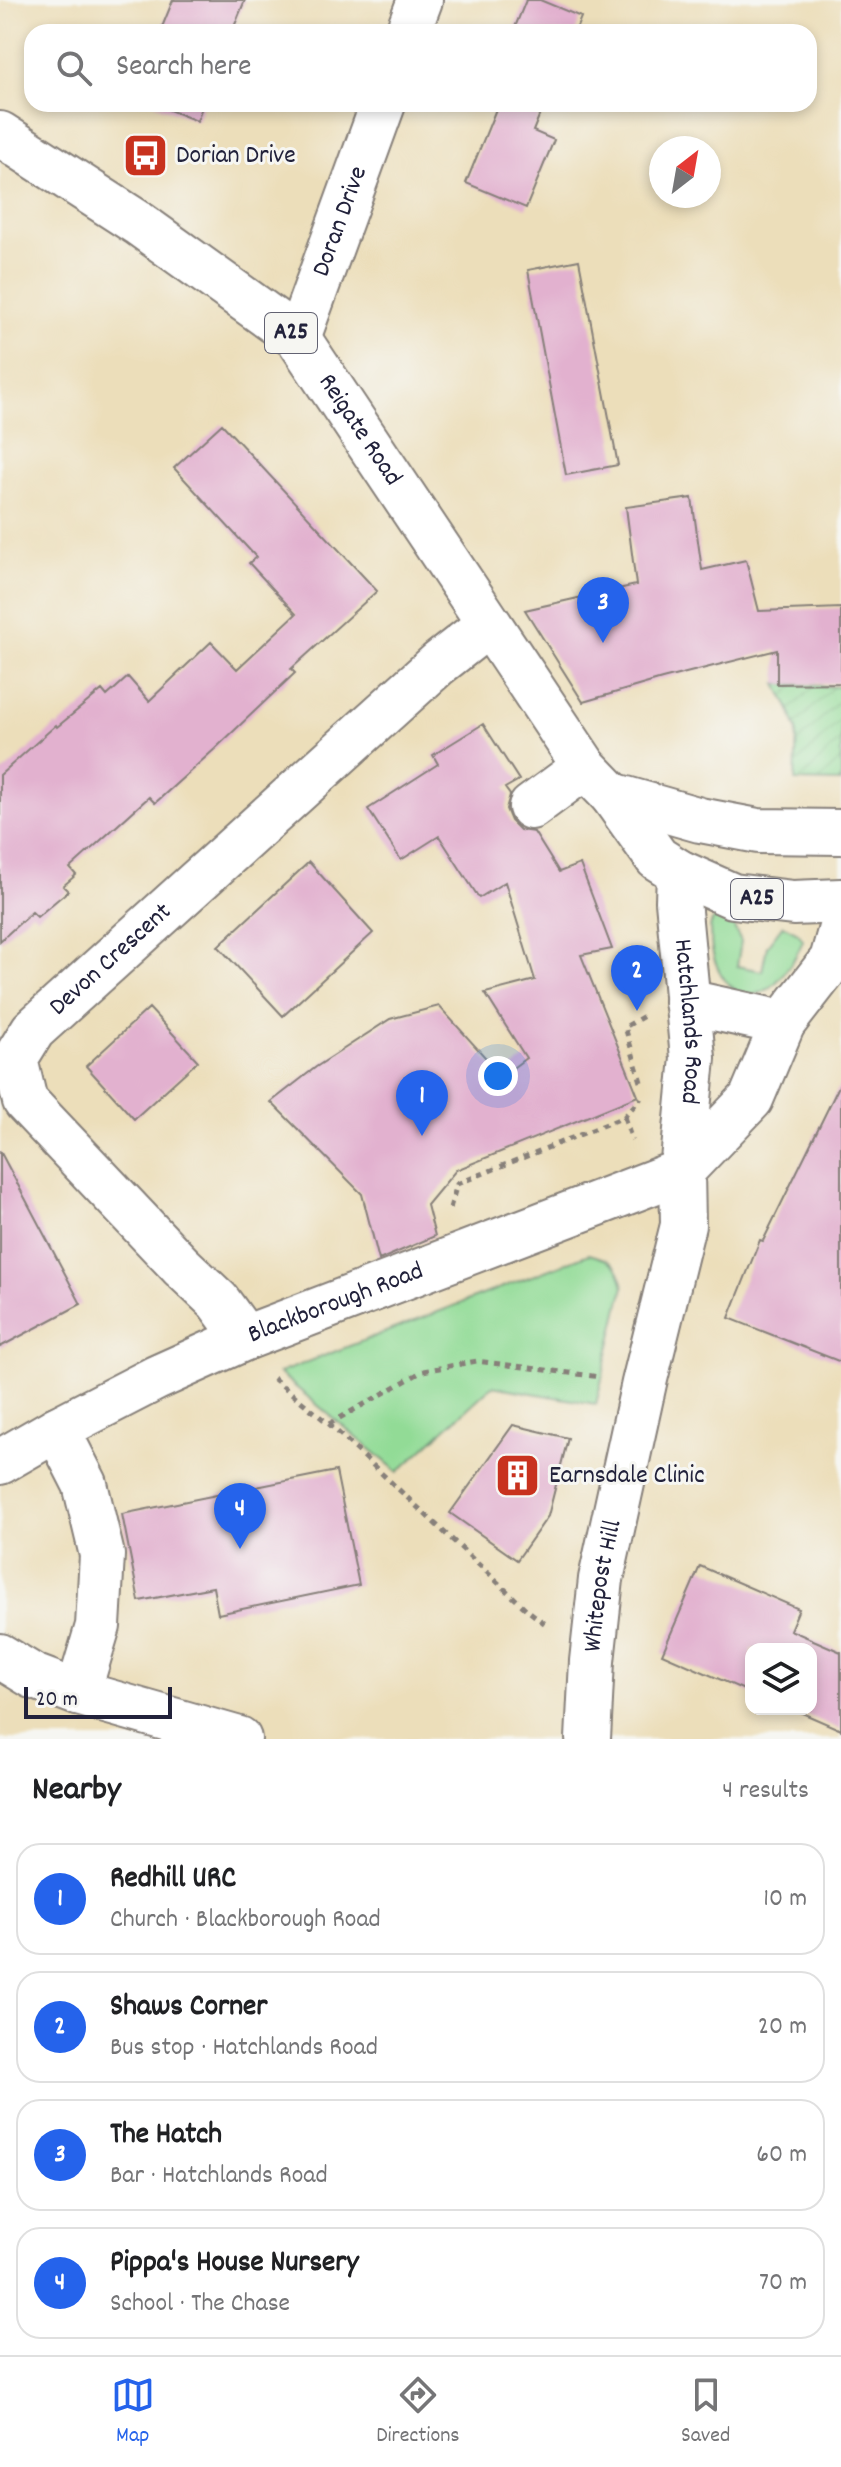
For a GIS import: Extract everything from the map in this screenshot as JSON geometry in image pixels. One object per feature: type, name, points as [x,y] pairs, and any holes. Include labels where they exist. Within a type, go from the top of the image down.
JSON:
[{"type":"main road","points":[[411,24],[420,0]]},
{"type":"main road","name":"Doran Drive","points":[[298,338],[380,112]]},
{"type":"main road","name":"Reigate Road","points":[[0,134],[138,223],[298,338],[489,624]]},
{"type":"main road","name":"A25","points":[[489,624],[657,858],[679,872],[733,896],[793,903],[841,901]]},
{"type":"main road","name":"Devon Crescent","points":[[245,1338],[218,1301],[25,1101],[15,1059],[33,1030],[438,664],[489,624]]},
{"type":"main road","points":[[531,807],[599,781],[700,820],[758,831],[826,832],[841,876]]},
{"type":"main road","points":[[679,872],[758,831]]},
{"type":"main road","name":"Hatchlands Road","points":[[632,1434],[683,1225],[682,1171],[693,1058],[667,1008],[679,872]]},
{"type":"main road","name":"Hatchlands Road","points":[[682,1171],[751,1099],[783,1023],[832,960],[841,928]]},
{"type":"main road","points":[[667,1008],[783,1023]]},
{"type":"main road","name":"Blackborough Road","points":[[0,1462],[156,1378],[245,1338],[682,1171]]},
{"type":"main road","points":[[57,1429],[85,1484],[102,1555],[98,1626],[78,1693]]},
{"type":"main road","name":"Whitepost Hill","points":[[588,1739],[601,1579],[632,1434]]},
{"type":"main road","points":[[0,1656],[33,1676],[78,1693],[239,1739]]},
{"type":"path","points":[[457,1184],[624,1117],[644,1093],[625,1027],[667,1008]]},
{"type":"path","points":[[624,1117],[633,1141]]},
{"type":"path","points":[[329,1424],[423,1371],[477,1361],[644,1383]]},
{"type":"path","points":[[272,1377],[329,1424],[526,1609]]},
{"type":"green space","points":[[777,684],[841,687],[841,782],[795,781],[797,730]]},
{"type":"green space","points":[[721,913],[727,913],[741,941],[737,966],[762,971],[767,946],[783,925],[798,933],[803,940],[791,964],[768,989],[756,994],[744,994],[725,980],[713,955],[710,933],[710,926]]},
{"type":"green space","points":[[589,1254],[612,1263],[624,1286],[596,1404],[492,1386],[398,1472],[279,1373]]},
{"type":"building","points":[[173,0],[245,0],[235,24],[163,24]]},
{"type":"building","points":[[526,0],[540,0],[581,17],[578,24],[516,24]]},
{"type":"building","points":[[174,112],[200,112],[197,121]]},
{"type":"building","points":[[495,112],[541,112],[533,131],[554,140],[526,208],[466,183]]},
{"type":"building","points":[[579,260],[618,465],[566,475],[528,270]]},
{"type":"building","points":[[222,424],[377,591],[291,669],[295,673],[155,803],[149,797],[70,868],[76,875],[63,886],[68,891],[37,917],[32,912],[0,941],[0,775],[56,725],[102,690],[107,696],[128,677],[149,701],[211,642],[237,669],[296,614],[249,563],[256,557],[174,468]]},
{"type":"building","points":[[692,498],[702,570],[746,560],[759,611],[841,608],[841,683],[777,684],[777,650],[583,702],[525,610],[636,585],[626,507]]},
{"type":"building","points":[[483,724],[519,780],[505,788],[510,795],[506,809],[511,821],[520,830],[534,832],[559,872],[580,864],[612,949],[581,955],[638,1096],[456,1170],[427,1205],[435,1236],[379,1260],[362,1194],[271,1102],[316,1067],[390,1019],[439,1006],[502,1076],[526,1058],[485,993],[535,980],[505,882],[479,898],[439,836],[401,860],[368,809],[438,764],[433,755]]},
{"type":"building","points":[[309,862],[373,933],[283,1016],[218,946]]},
{"type":"building","points":[[149,1008],[198,1061],[134,1119],[86,1066]]},
{"type":"building","points":[[841,1082],[841,1362],[729,1318],[760,1240],[763,1241]]},
{"type":"building","points":[[0,1151],[81,1304],[0,1347]]},
{"type":"building","name":"Earnsdale Clinic","points":[[513,1425],[568,1438],[548,1516],[517,1560],[450,1513]]},
{"type":"building","points":[[336,1471],[359,1585],[218,1614],[213,1587],[139,1601],[122,1514]]},
{"type":"building","points":[[700,1566],[799,1609],[790,1630],[841,1652],[841,1730],[807,1715],[817,1715],[817,1643],[745,1643],[745,1690],[662,1654]]},
{"type":"place","name":"Dorian Drive","points":[[145,156]]},
{"type":"place","name":"The Hatch","points":[[603,643]]},
{"type":"place","name":"Shaws Corner","points":[[637,1011]]},
{"type":"place","name":"Redhill URC","points":[[422,1136]]},
{"type":"place","name":"Earnsdale Clinic","points":[[518,1476]]},
{"type":"place","name":"Pippa's House Nursery","points":[[240,1549]]}]
